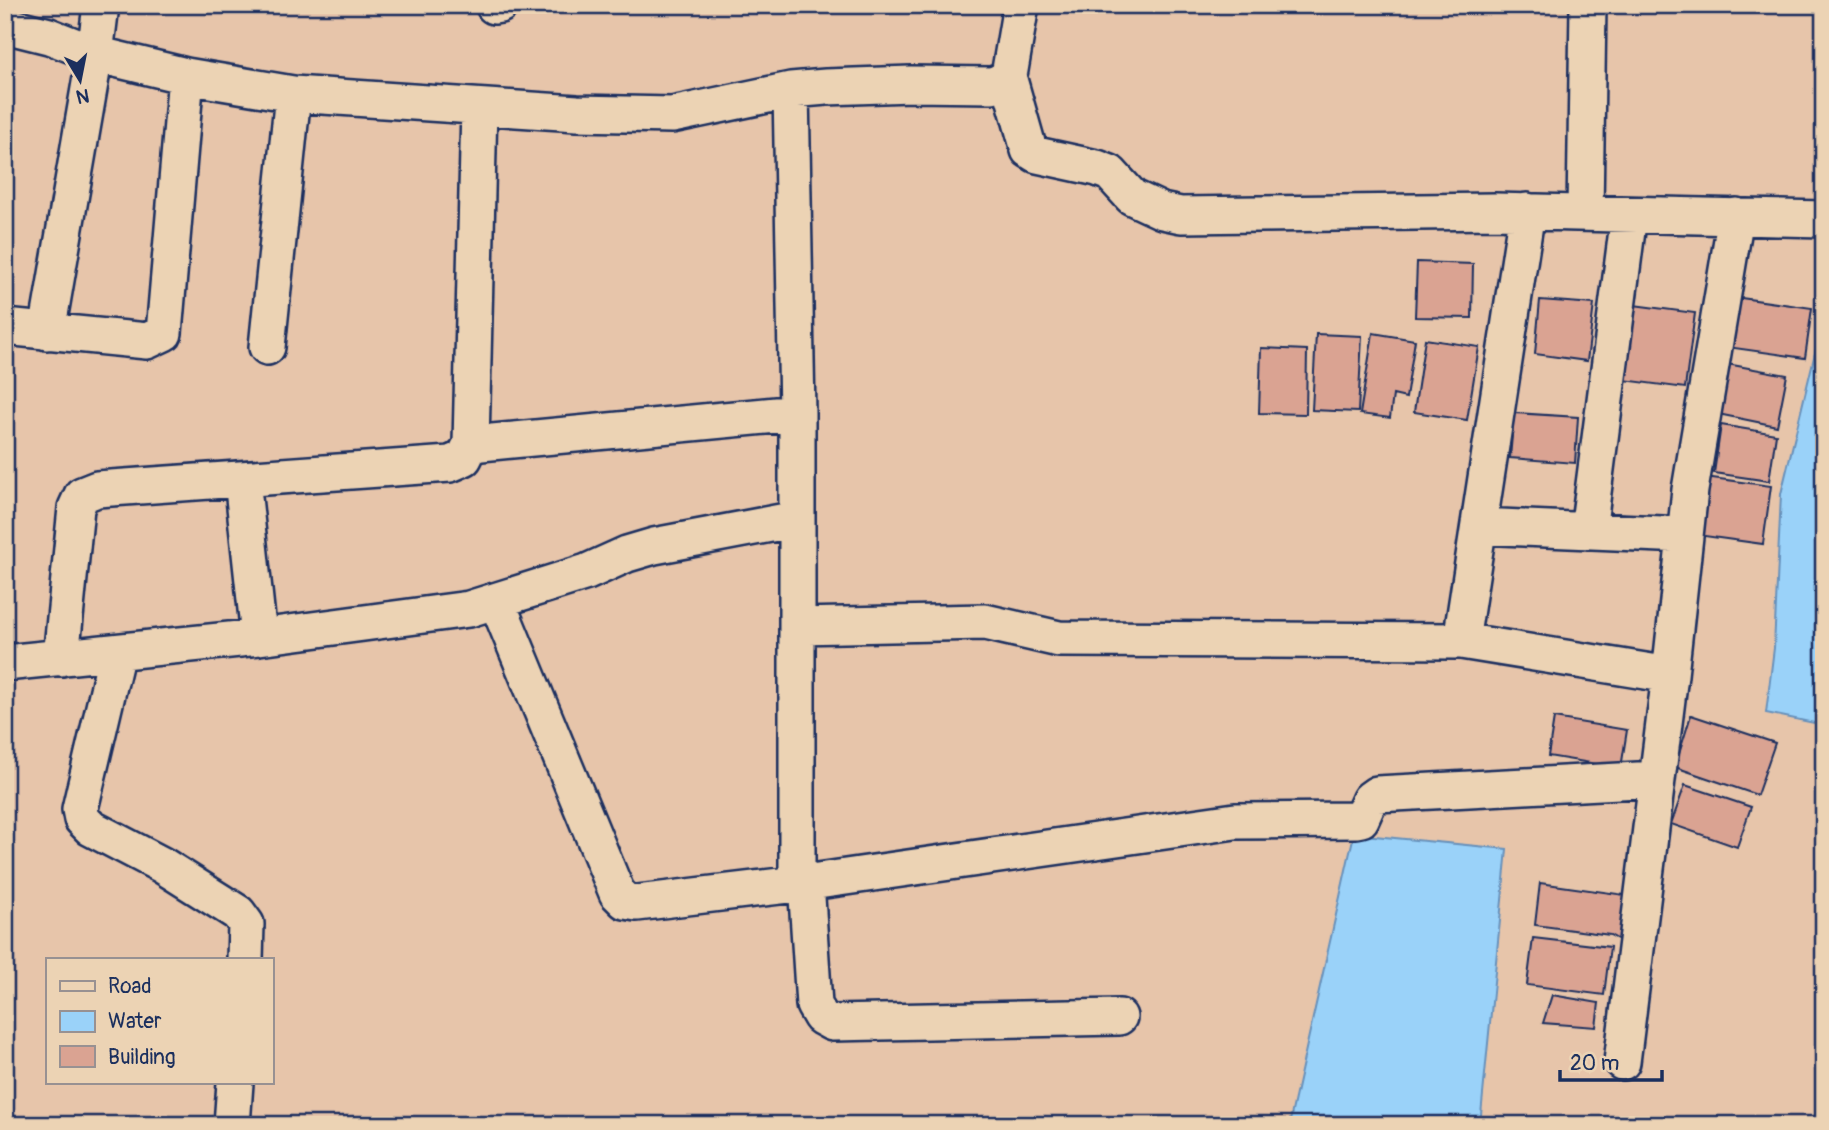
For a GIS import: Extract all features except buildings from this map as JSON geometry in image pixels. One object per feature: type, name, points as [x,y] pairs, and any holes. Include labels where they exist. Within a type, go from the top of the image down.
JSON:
[{"type":"street","points":[[47,332],[101,5]]},
{"type":"street","points":[[495,6],[500,5]]},
{"type":"street","points":[[1021,5],[1008,76],[1029,150],[1037,155],[1110,173],[1132,197],[1162,211],[1181,215],[1527,211],[1824,219]]},
{"type":"street","points":[[1585,213],[1588,5]]},
{"type":"street","points":[[5,25],[49,36],[95,54],[186,76],[293,94],[613,115],[672,114],[791,90],[911,84],[992,85],[1008,76]]},
{"type":"street","points":[[5,327],[147,341],[159,337],[166,329],[186,76]]},
{"type":"street","points":[[791,90],[802,883],[814,1005],[826,1020],[832,1023],[1119,1017]]},
{"type":"street","points":[[267,347],[293,94]]},
{"type":"street","points":[[61,658],[76,508],[82,495],[97,489],[450,464],[464,458],[471,444],[479,107]]},
{"type":"street","points":[[1461,641],[1527,211]]},
{"type":"street","points":[[1588,531],[1629,215]]},
{"type":"street","points":[[1622,1062],[1690,490],[1736,216]]},
{"type":"street","points":[[471,444],[797,412]]},
{"type":"street","points":[[242,479],[259,637]]},
{"type":"street","points":[[5,663],[259,637],[445,614],[497,602],[654,546],[797,519]]},
{"type":"street","points":[[1479,526],[1685,535]]},
{"type":"street","points":[[497,602],[617,893],[625,901],[637,903],[802,883],[1234,821],[1356,820],[1361,819],[1370,799],[1377,794],[1657,779]]},
{"type":"street","points":[[797,626],[985,622],[1059,639],[1461,641],[1670,675]]},
{"type":"street","points":[[117,652],[80,809],[82,820],[91,828],[162,865],[238,913],[246,924],[246,958]]},
{"type":"street","points":[[232,1125],[235,1084]]},
{"type":"water","points":[[1824,326],[1824,725],[1766,713],[1774,648],[1781,494],[1821,328]]},
{"type":"water","points":[[1354,834],[1507,849],[1480,1125],[1289,1125]]}]
